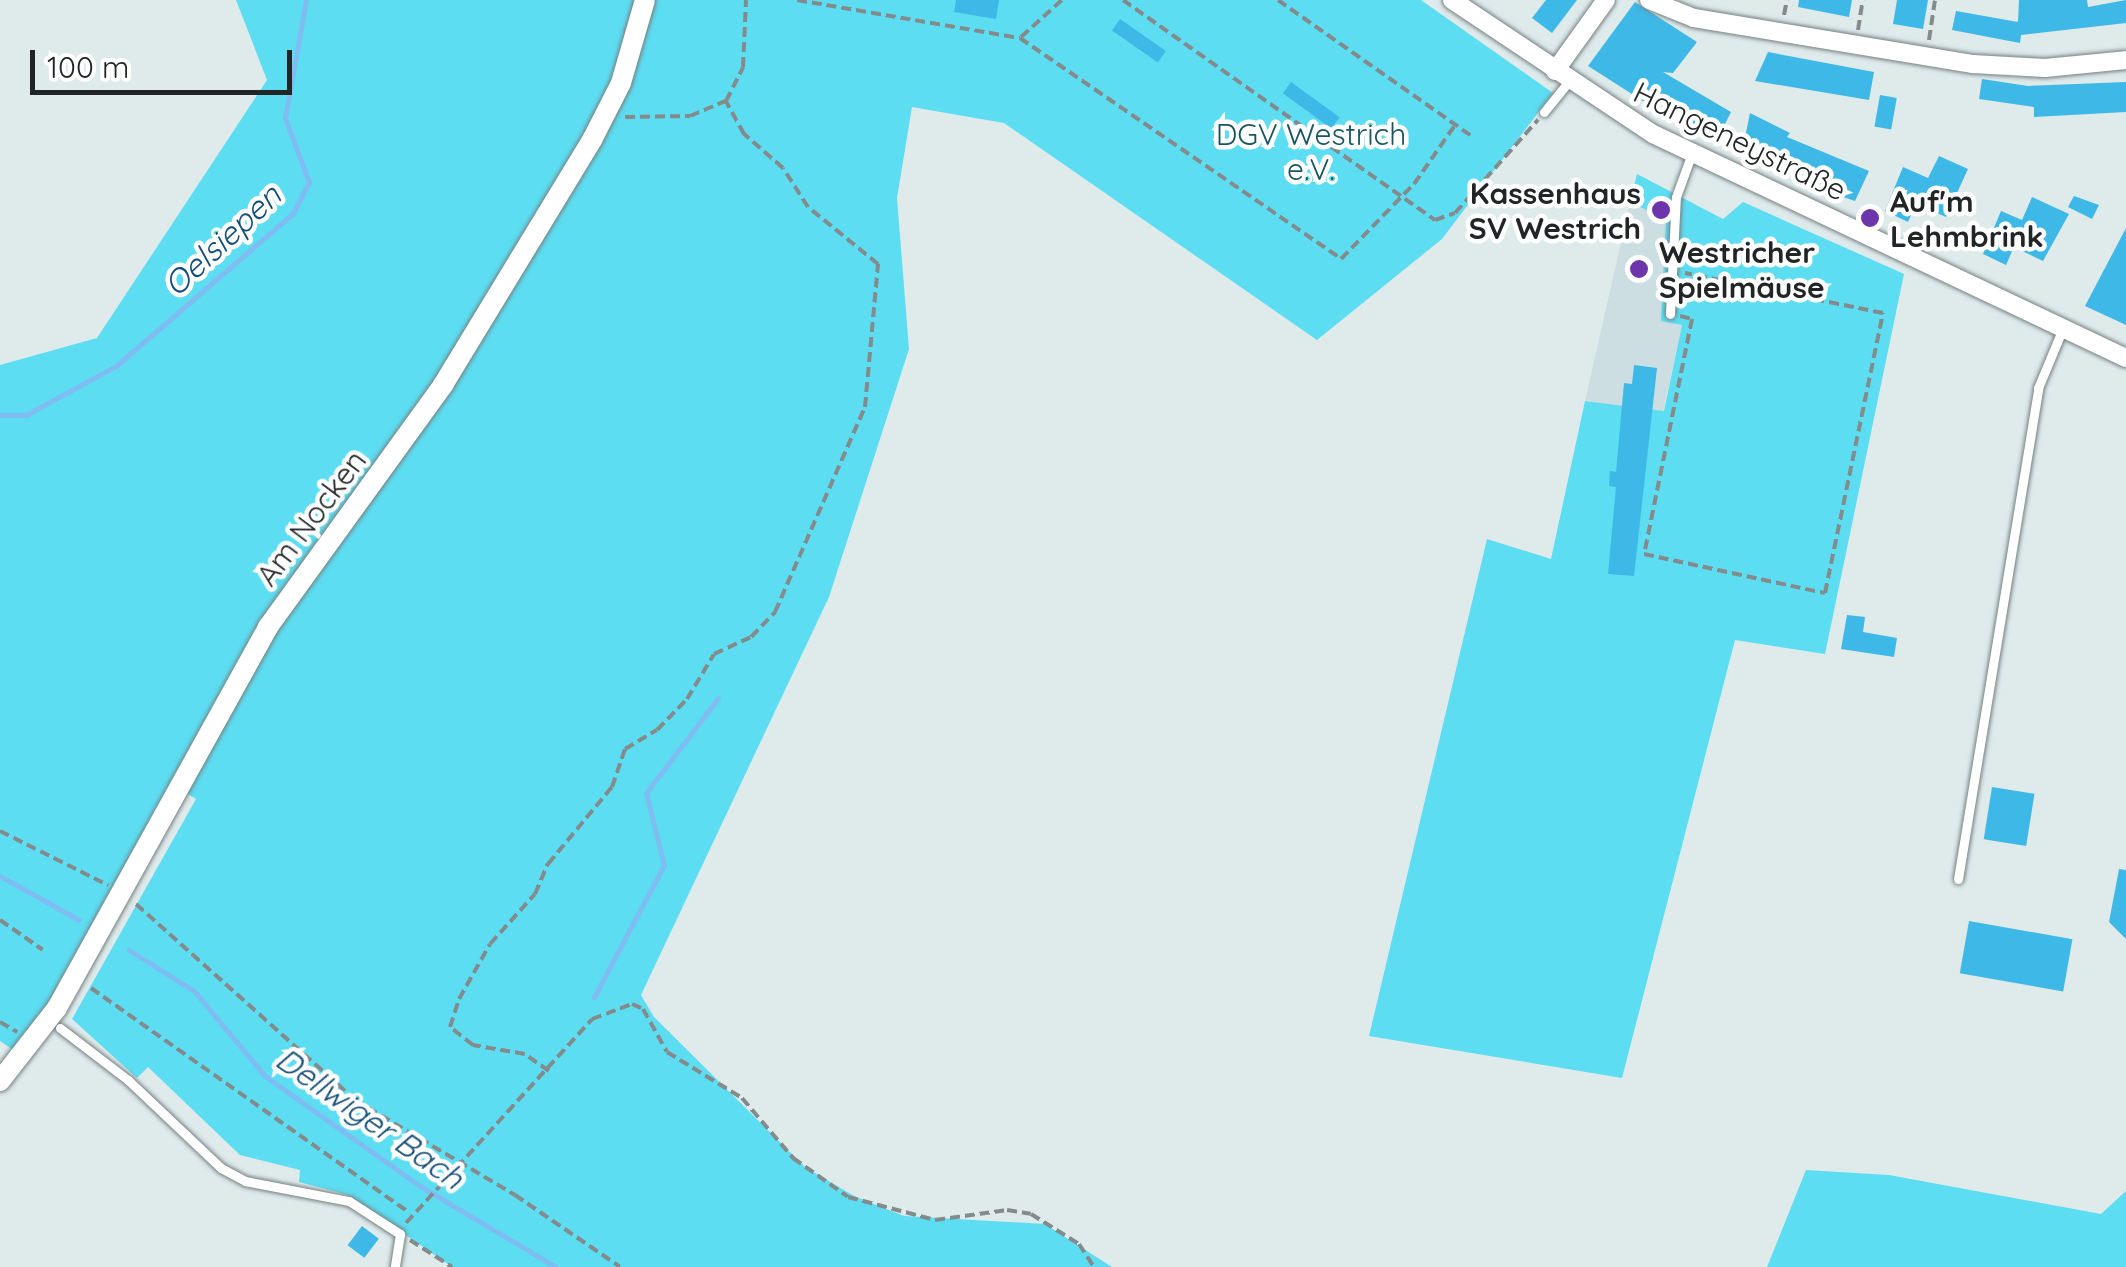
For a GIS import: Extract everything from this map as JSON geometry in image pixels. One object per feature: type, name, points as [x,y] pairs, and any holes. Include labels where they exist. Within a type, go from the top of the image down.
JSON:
[{"type":"street","name":"Am Nocken","points":[[6,1074],[76,976],[268,627],[444,385],[592,140],[621,82],[646,0]]},
{"type":"street","name":"Hangeneystraße","points":[[1452,0],[1562,76],[1692,153],[2126,358]]},
{"type":"street","points":[[1562,76],[1606,0]]},
{"type":"street","points":[[1649,0],[1694,18],[1926,57],[2022,68],[2126,60]]},
{"type":"lane","points":[[1544,112],[1562,76]]},
{"type":"lane","points":[[1670,314],[1676,197],[1692,153]]},
{"type":"lane","points":[[1958,879],[2038,388],[2064,326]]},
{"type":"lane","points":[[60,1028],[128,1080],[221,1168],[245,1181],[349,1201],[400,1234],[395,1267]]},
{"type":"path","points":[[622,116],[653,121],[726,101],[743,68],[746,0]]},
{"type":"path","points":[[797,0],[1020,38],[1341,259],[1353,253],[1455,125]]},
{"type":"path","points":[[1020,38],[1062,0]]},
{"type":"path","points":[[1124,0],[1429,218],[1448,220],[1544,112]]},
{"type":"path","points":[[1278,0],[1470,136]]},
{"type":"path","points":[[1856,44],[1863,0]]},
{"type":"path","points":[[1926,57],[1935,0]]},
{"type":"path","points":[[549,1071],[525,1054],[472,1045],[450,1027],[459,999],[490,944],[535,894],[556,854],[612,787],[625,749],[657,730],[687,699],[714,654],[751,637],[774,612],[865,407],[878,264],[808,208],[783,168],[744,134],[726,101]]},
{"type":"path","points":[[1670,314],[1692,319],[1644,554],[1825,593],[1883,313],[1672,270]]},
{"type":"path","points":[[0,831],[122,892],[355,1100],[620,1267]]},
{"type":"path","points":[[0,920],[43,950]]},
{"type":"path","points":[[76,976],[411,1214]]},
{"type":"path","points":[[452,1267],[400,1234],[416,1206],[606,1008],[619,1003],[643,1009],[666,1052],[742,1098],[793,1158],[848,1198],[935,1220],[1007,1210],[1030,1214],[1079,1244],[1094,1267]]},
{"type":"shaded area","name":"Westricher Spielmäuse","points":[[1630,203],[1666,218],[1662,320],[1682,325],[1663,412],[1585,401]]},
{"type":"green space","name":"DGV Westrich e.V.","points":[[236,0],[1421,0],[1553,93],[1442,239],[1317,340],[1004,123],[912,107],[897,198],[909,349],[829,597],[641,995],[654,1017],[805,1167],[854,1196],[904,1216],[1045,1224],[1112,1267],[452,1267],[348,1195],[299,1182],[300,1170],[240,1155],[148,1067],[137,1078],[72,1019],[196,799],[172,784],[34,1027],[12,1049],[0,1041],[0,365],[97,338],[267,80]]},
{"type":"green space","points":[[1637,174],[1723,219],[1743,202],[1904,274],[1825,654],[1735,640],[1622,1078],[1369,1036],[1487,539],[1551,559],[1585,401],[1664,411],[1682,325],[1661,321],[1666,218],[1630,203]]},
{"type":"green space","points":[[1806,1170],[1889,1175],[2101,1214],[2126,1191],[2126,1267],[1767,1267]]},
{"type":"building","points":[[956,0],[999,0],[996,19],[954,12]]},
{"type":"building","points":[[1546,0],[1577,0],[1552,33],[1532,18]]},
{"type":"building","points":[[1799,0],[1852,0],[1849,17],[1798,7]]},
{"type":"building","points":[[1897,0],[1928,0],[1923,29],[1893,24]]},
{"type":"building","points":[[2019,0],[2087,0],[2088,7],[2126,0],[2126,23],[2021,35],[2020,43],[1952,30],[1956,11],[2018,22]]},
{"type":"building","points":[[1635,2],[1697,42],[1673,73],[1663,72],[1731,112],[1719,136],[1681,118],[1687,105],[1664,95],[1654,108],[1588,66]]},
{"type":"building","points":[[1120,19],[1166,51],[1158,63],[1112,30]]},
{"type":"building","points":[[1768,52],[1874,72],[1869,100],[1755,81]]},
{"type":"building","points":[[1982,79],[2028,86],[2126,82],[2126,112],[2034,117],[2034,107],[1979,99]]},
{"type":"building","points":[[1291,82],[1340,117],[1331,129],[1283,93]]},
{"type":"building","points":[[1880,95],[1897,98],[1891,129],[1874,127]]},
{"type":"building","points":[[1750,113],[1790,133],[1787,137],[1869,171],[1855,201],[1828,192],[1808,172],[1743,148]]},
{"type":"building","points":[[1939,156],[1968,169],[1946,217],[1916,204],[1908,222],[1885,211],[1903,167],[1928,178]]},
{"type":"building","points":[[2074,196],[2099,205],[2092,219],[2068,207]]},
{"type":"building","points":[[2032,197],[2069,214],[2043,261],[2014,247],[2006,265],[1983,254],[2001,211],[2022,220]]},
{"type":"building","points":[[2126,228],[2126,325],[2085,306]]},
{"type":"building","points":[[1634,365],[1657,368],[1634,576],[1608,574],[1616,487],[1609,486],[1610,471],[1616,472],[1624,383],[1632,384]]},
{"type":"building","points":[[1847,615],[1865,617],[1863,632],[1897,638],[1894,657],[1841,649]]},
{"type":"building","points":[[1992,787],[2034,794],[2026,846],[1984,839]]},
{"type":"building","points":[[2119,869],[2126,870],[2126,939],[2109,922]]},
{"type":"building","points":[[1969,921],[2072,939],[2063,991],[1960,973]]},
{"type":"building","points":[[362,1226],[379,1239],[364,1258],[348,1245]]},
{"type":"waterway","name":"Oelsiepen","points":[[0,415],[26,415],[116,366],[293,213],[309,182],[285,118],[306,0]]},
{"type":"waterway","points":[[594,997],[664,865],[646,793],[718,698]]},
{"type":"waterway","name":"Dellwiger Bach","points":[[0,876],[79,920]]},
{"type":"waterway","name":"Dellwiger Bach","points":[[129,950],[194,991],[265,1076],[420,1186],[556,1267]]},
{"type":"place","name":"Kassenhaus SV Westrich","points":[[1661,210]]},
{"type":"place","name":"Auf'm Lehmbrink","points":[[1870,218]]},
{"type":"place","name":"Westricher Spielmäuse","points":[[1639,269]]}]
